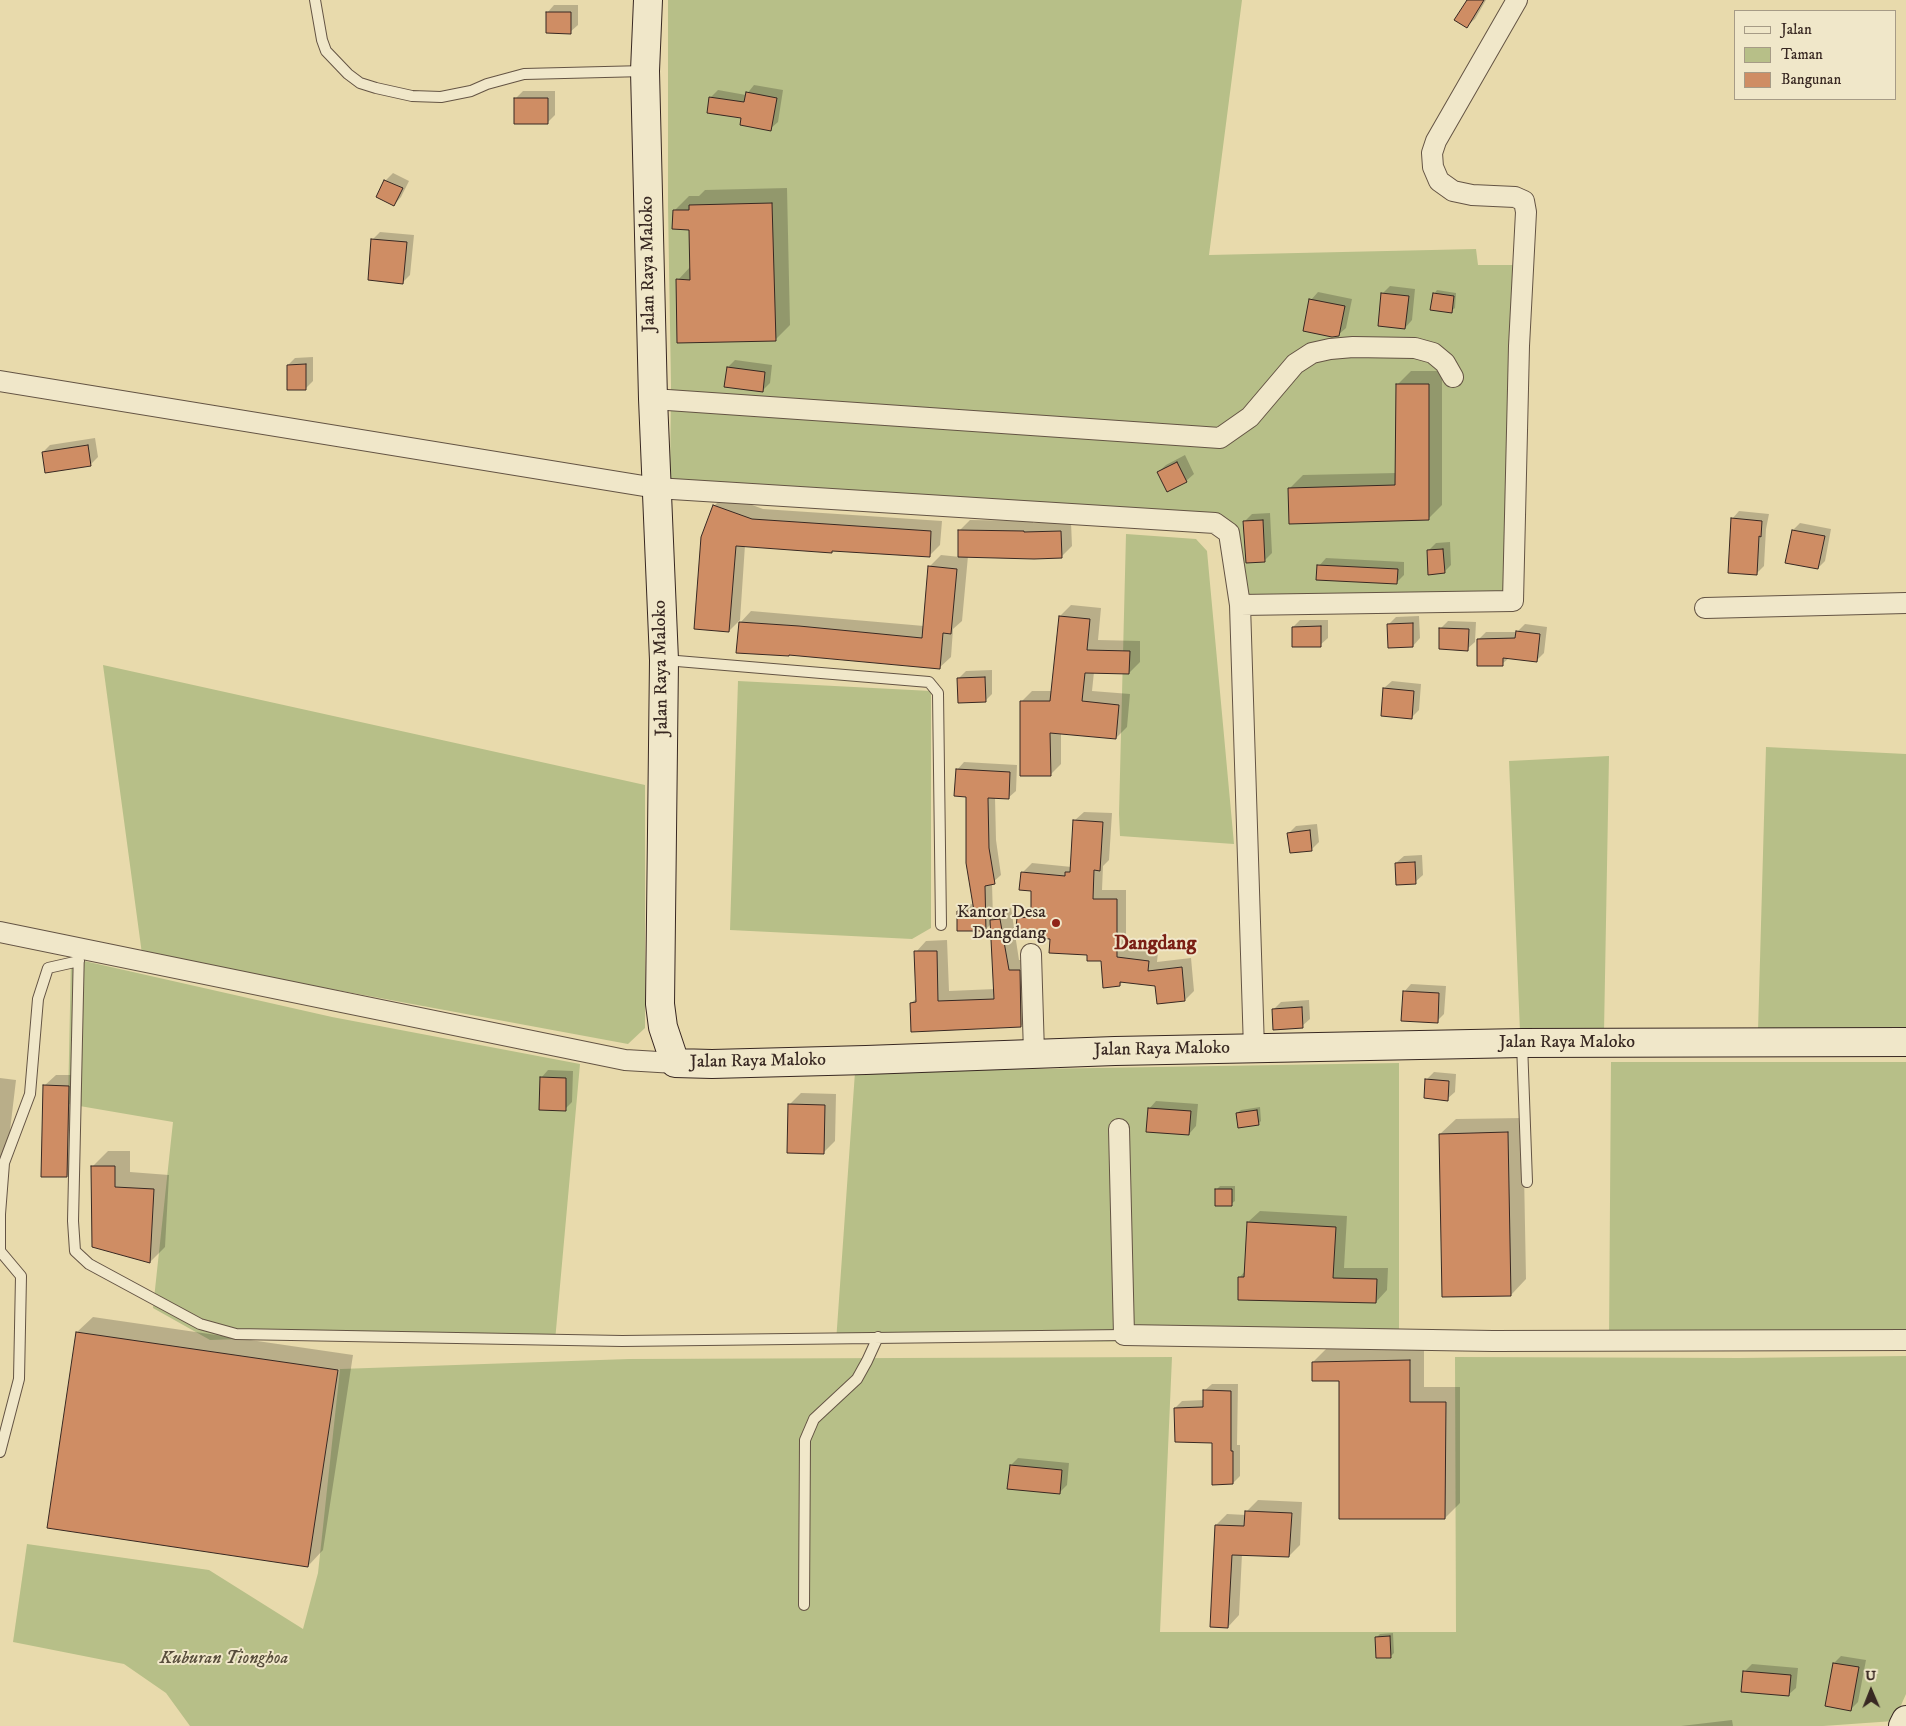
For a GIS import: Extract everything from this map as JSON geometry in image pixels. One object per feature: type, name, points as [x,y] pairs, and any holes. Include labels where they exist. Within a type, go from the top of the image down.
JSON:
[{"type":"street","name":"Jalan Raya Maloko","points":[[648,0],[645,71],[653,399],[664,660],[660,1004],[663,1027],[675,1064],[866,1060],[1034,1053],[1522,1043],[1906,1042]]},
{"type":"street","points":[[1240,605],[1513,601],[1519,346],[1526,212],[1524,202],[1515,197],[1472,195],[1453,191],[1439,181],[1433,167],[1432,153],[1436,141],[1517,0]]},
{"type":"street","points":[[653,399],[1220,438],[1250,417],[1295,364],[1312,353],[1330,348],[1415,348],[1433,353],[1445,363],[1453,377]]},
{"type":"street","points":[[0,381],[656,488],[1215,523],[1229,533],[1240,605],[1254,1049]]},
{"type":"street","points":[[1705,608],[1906,602]]},
{"type":"street","points":[[0,932],[79,954],[625,1060],[675,1064]]},
{"type":"street","points":[[1031,954],[1034,1053]]},
{"type":"street","points":[[1119,1129],[1124,1335],[1493,1341],[1906,1340]]},
{"type":"street","points":[[1903,1726],[1906,1720]]},
{"type":"lane","points":[[315,0],[322,40],[326,51],[348,74],[360,83],[412,96],[441,97],[471,91],[487,84],[524,74],[645,71]]},
{"type":"lane","points":[[664,660],[930,682],[938,693],[941,925]]},
{"type":"lane","points":[[0,1452],[19,1378],[21,1276],[0,1251],[0,1214],[4,1163],[30,1094],[38,999],[48,968],[79,954],[73,1221],[75,1250],[89,1264],[200,1324],[236,1334],[255,1335],[622,1341],[1124,1335]]},
{"type":"lane","points":[[1522,1043],[1527,1182]]},
{"type":"lane","points":[[804,1605],[805,1440],[814,1419],[857,1378],[878,1337]]},
{"type":"green space","points":[[668,0],[1242,0],[1209,255],[1476,249],[1478,265],[1513,265],[1504,601],[1233,599],[1227,520],[670,479]]},
{"type":"green space","points":[[1126,534],[1196,539],[1207,551],[1234,844],[1120,836]]},
{"type":"green space","points":[[103,665],[645,785],[645,1028],[628,1044],[142,954]]},
{"type":"green space","points":[[738,681],[931,691],[931,928],[912,939],[730,930]]},
{"type":"green space","points":[[1766,747],[1906,754],[1906,1030],[1758,1031]]},
{"type":"green space","points":[[1609,756],[1604,1032],[1520,1032],[1509,761]]},
{"type":"green space","points":[[71,958],[332,1017],[580,1064],[555,1341],[305,1337],[210,1340],[153,1308],[173,1122],[68,1104]]},
{"type":"green space","points":[[1611,1062],[1906,1062],[1906,1340],[1609,1341]]},
{"type":"green space","points":[[1399,1063],[1399,1341],[836,1342],[855,1072]]},
{"type":"green space","name":"Kuburan Tionghoa","points":[[1906,1356],[1906,1694],[1894,1721],[1823,1726],[190,1726],[166,1693],[124,1664],[13,1642],[27,1544],[209,1570],[303,1629],[318,1573],[340,1369],[629,1359],[1172,1357],[1160,1632],[1456,1632],[1455,1357],[1740,1358]]},
{"type":"building","points":[[1467,0],[1484,0],[1467,28],[1454,20]]},
{"type":"building","points":[[546,12],[571,12],[571,34],[546,33]]},
{"type":"building","points":[[746,92],[777,98],[771,131],[740,125],[741,118],[707,113],[709,97],[744,102]]},
{"type":"building","points":[[514,98],[548,98],[548,124],[514,124]]},
{"type":"building","points":[[384,180],[403,188],[394,206],[376,197]]},
{"type":"building","points":[[772,203],[776,341],[677,343],[676,279],[690,280],[689,230],[672,229],[673,210],[689,210],[689,205]]},
{"type":"building","points":[[371,239],[407,242],[403,284],[368,280]]},
{"type":"building","points":[[1381,293],[1409,296],[1405,329],[1378,326]]},
{"type":"building","points":[[1433,293],[1454,296],[1452,313],[1430,310]]},
{"type":"building","points":[[1309,299],[1345,306],[1339,336],[1332,337],[1303,331]]},
{"type":"building","points":[[306,364],[306,390],[287,390],[287,365]]},
{"type":"building","points":[[727,367],[765,372],[763,392],[724,387]]},
{"type":"building","points":[[1396,384],[1429,384],[1429,520],[1289,524],[1288,488],[1395,485]]},
{"type":"building","points":[[88,445],[91,466],[45,473],[42,452]]},
{"type":"building","points":[[1177,462],[1187,482],[1167,492],[1157,472]]},
{"type":"building","points":[[713,505],[752,519],[931,531],[930,557],[832,551],[832,553],[736,546],[729,632],[694,629],[701,537]]},
{"type":"building","points":[[1731,518],[1762,521],[1761,537],[1759,536],[1757,575],[1728,573]]},
{"type":"building","points":[[1263,520],[1265,562],[1246,563],[1243,521]]},
{"type":"building","points":[[958,530],[1061,531],[1062,558],[958,557]]},
{"type":"building","points":[[1792,530],[1825,536],[1818,569],[1785,563]]},
{"type":"building","points":[[1443,549],[1445,573],[1428,575],[1427,550]]},
{"type":"building","points":[[1317,565],[1398,569],[1397,584],[1316,580]]},
{"type":"building","points":[[928,566],[957,569],[951,634],[943,633],[940,669],[789,655],[736,653],[739,622],[922,638]]},
{"type":"building","points":[[1059,616],[1090,619],[1087,650],[1130,651],[1129,674],[1085,673],[1082,701],[1119,705],[1116,739],[1050,733],[1051,776],[1020,776],[1020,701],[1050,701]]},
{"type":"building","points":[[1413,623],[1413,647],[1388,648],[1387,624]]},
{"type":"building","points":[[1321,626],[1321,647],[1292,647],[1292,627]]},
{"type":"building","points":[[1439,628],[1469,629],[1468,651],[1439,649]]},
{"type":"building","points":[[1516,631],[1540,634],[1537,662],[1503,658],[1503,666],[1477,666],[1477,639],[1515,638]]},
{"type":"building","points":[[985,677],[986,702],[958,703],[957,678]]},
{"type":"building","points":[[1383,688],[1414,691],[1412,719],[1381,716]]},
{"type":"building","points":[[956,769],[1010,772],[1009,799],[988,798],[989,848],[995,884],[985,886],[986,931],[957,931],[957,911],[974,911],[966,863],[966,797],[954,796]]},
{"type":"building","points":[[1073,820],[1103,822],[1100,871],[1094,870],[1093,899],[1117,899],[1117,957],[1149,961],[1148,971],[1182,967],[1185,1001],[1157,1004],[1155,986],[1120,982],[1120,986],[1103,988],[1101,961],[1087,961],[1087,955],[1049,953],[1050,939],[1015,937],[1017,918],[1031,917],[1031,891],[1019,890],[1021,872],[1065,876],[1065,872],[1070,872]]},
{"type":"building","points":[[1310,830],[1312,851],[1290,853],[1287,833]]},
{"type":"building","points":[[1415,862],[1416,884],[1396,885],[1395,863]]},
{"type":"building","points":[[1000,919],[1009,970],[1020,970],[1021,1027],[911,1032],[910,1003],[916,1002],[914,951],[937,951],[938,1001],[994,999],[990,920]]},
{"type":"building","points":[[1403,991],[1439,993],[1438,1023],[1401,1021]]},
{"type":"building","points":[[1302,1007],[1303,1028],[1273,1030],[1272,1009]]},
{"type":"building","points":[[540,1077],[566,1078],[566,1111],[539,1110]]},
{"type":"building","points":[[1425,1079],[1449,1081],[1448,1101],[1424,1098]]},
{"type":"building","points":[[43,1085],[69,1086],[67,1177],[41,1177]]},
{"type":"building","points":[[788,1104],[825,1105],[824,1154],[787,1153]]},
{"type":"building","points":[[1148,1108],[1191,1111],[1189,1135],[1146,1132]]},
{"type":"building","points":[[1257,1110],[1259,1125],[1238,1128],[1236,1113]]},
{"type":"building","points":[[1508,1132],[1511,1296],[1442,1297],[1439,1134]]},
{"type":"building","points":[[91,1166],[115,1166],[115,1187],[154,1189],[150,1263],[92,1247]]},
{"type":"building","points":[[1215,1189],[1232,1189],[1232,1206],[1215,1206]]},
{"type":"building","points":[[1247,1222],[1336,1227],[1333,1278],[1377,1279],[1376,1303],[1238,1300],[1238,1277],[1244,1277]]},
{"type":"building","points":[[76,1332],[338,1370],[308,1567],[47,1528]]},
{"type":"building","points":[[1410,1360],[1410,1402],[1446,1402],[1445,1519],[1339,1519],[1339,1381],[1312,1381],[1312,1362]]},
{"type":"building","points":[[1203,1390],[1231,1391],[1233,1484],[1212,1485],[1212,1443],[1175,1442],[1174,1408],[1203,1407]]},
{"type":"building","points":[[1010,1465],[1062,1470],[1060,1494],[1007,1489]]},
{"type":"building","points":[[1245,1511],[1292,1513],[1289,1557],[1232,1555],[1228,1628],[1210,1627],[1215,1525],[1244,1526]]},
{"type":"building","points":[[1390,1636],[1391,1658],[1376,1658],[1375,1637]]},
{"type":"building","points":[[1833,1663],[1859,1667],[1851,1711],[1825,1706]]},
{"type":"building","points":[[1743,1671],[1791,1675],[1789,1696],[1741,1692]]},
{"type":"place","name":"Kantor Desa Dangdang","points":[[1056,923]]},
{"type":"district","name":"Dangdang","points":[[1155,945]]}]
